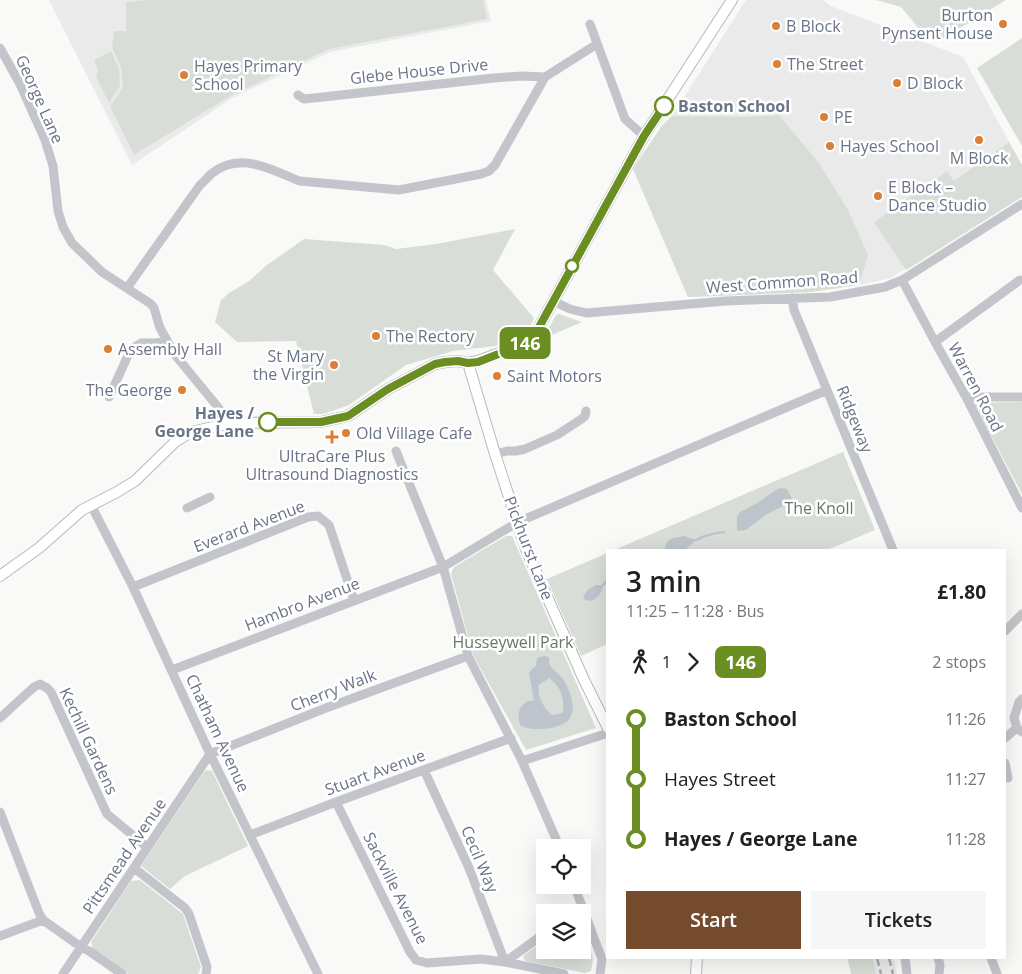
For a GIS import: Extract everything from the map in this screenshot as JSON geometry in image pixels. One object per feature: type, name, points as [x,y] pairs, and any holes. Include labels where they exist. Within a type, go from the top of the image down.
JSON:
[{"type":"main road","points":[[0,576],[39,548],[76,514],[135,481],[182,436],[191,432],[231,423],[321,422],[348,416],[388,389],[435,364],[458,361],[478,362],[524,344],[538,329],[644,136],[732,0]]},
{"type":"main road","name":"Pickhurst Lane","points":[[468,363],[526,548],[595,705],[606,724]]},
{"type":"main road","points":[[696,974],[697,959]]},
{"type":"street","points":[[590,24],[625,120],[644,136]]},
{"type":"street","points":[[127,288],[200,185],[212,173],[223,167],[237,163],[254,163],[300,181],[399,190],[482,174],[489,171],[495,165],[545,76],[597,44]]},
{"type":"street","name":"George Lane","points":[[0,48],[20,84],[45,140],[52,166],[58,210],[63,227],[72,243],[102,272],[151,304],[160,328],[176,356],[231,423]]},
{"type":"street","name":"Glebe House Drive","points":[[298,95],[304,98],[323,98],[494,78],[545,76]]},
{"type":"street","name":"West Common Road","points":[[553,300],[570,309],[586,313],[726,301],[811,299],[886,287],[902,280],[1022,204]]},
{"type":"street","name":"Warren Road","points":[[902,280],[966,397],[1022,508]]},
{"type":"street","points":[[935,342],[1020,280]]},
{"type":"street","name":"Ridgeway","points":[[792,298],[794,310],[894,549]]},
{"type":"street","points":[[109,396],[131,349],[142,343],[156,343],[166,340]]},
{"type":"street","points":[[518,522],[828,390]]},
{"type":"street","points":[[966,397],[1022,397]]},
{"type":"street","points":[[495,454],[520,450],[557,435],[583,418],[586,411]]},
{"type":"street","points":[[396,451],[443,567],[468,656],[511,738],[556,839]]},
{"type":"street","points":[[188,508],[210,497]]},
{"type":"street","name":"Chatham Avenue","points":[[91,505],[133,587],[210,754],[318,974]]},
{"type":"street","name":"Everard Avenue","points":[[133,587],[308,517],[318,516],[329,525],[354,600]]},
{"type":"street","name":"Hambro Avenue","points":[[172,670],[443,567],[518,522]]},
{"type":"street","points":[[1006,630],[1022,614]]},
{"type":"street","name":"Cherry Walk","points":[[210,754],[326,708],[468,656]]},
{"type":"street","name":"Kechill Gardens","points":[[0,718],[34,687],[40,684],[47,688],[51,692],[107,814],[147,848]]},
{"type":"street","points":[[1006,737],[1020,730],[1014,718],[1022,699]]},
{"type":"street","points":[[522,761],[606,734]]},
{"type":"street","name":"Stuart Avenue","points":[[250,835],[511,738]]},
{"type":"street","name":"Pittsmead Avenue","points":[[63,974],[210,754]]},
{"type":"street","points":[[1006,768],[1008,778]]},
{"type":"street","name":"Cecil Way","points":[[424,770],[469,868],[505,962]]},
{"type":"street","name":"Sackville Avenue","points":[[336,802],[410,952],[416,960],[427,963],[481,959],[564,974]]},
{"type":"street","points":[[0,812],[39,913],[44,920],[122,974]]},
{"type":"street","points":[[134,868],[185,908],[189,914],[207,967],[206,974]]},
{"type":"street","points":[[0,936],[44,920]]},
{"type":"street","points":[[591,937],[602,959],[600,974]]},
{"type":"street","points":[[505,962],[536,940]]},
{"type":"street","points":[[905,959],[907,974]]},
{"type":"street","points":[[938,959],[939,974]]},
{"type":"street","points":[[991,959],[997,974]]},
{"type":"shaded area","name":"Hayes Primary School","points":[[49,0],[486,0],[491,21],[330,52],[232,98],[132,165]]},
{"type":"shaded area","name":"Hayes School","points":[[746,0],[823,0],[831,6],[963,57],[1022,166],[1022,193],[891,278],[810,292],[688,297],[633,169],[661,127],[672,116]]},
{"type":"shaded area","points":[[781,488],[787,489],[792,499],[791,502],[767,514],[746,530],[737,531],[737,517],[740,512]]},
{"type":"shaded area","points":[[684,536],[696,540],[686,549],[665,549],[668,541]]},
{"type":"shaded area","points":[[596,585],[603,585],[599,596],[590,601],[583,598],[588,590]]},
{"type":"shaded area","points":[[549,657],[551,667],[562,677],[566,684],[571,696],[573,709],[568,720],[563,724],[547,729],[532,729],[521,726],[519,722],[519,713],[522,705],[529,701],[534,701],[529,673],[536,666],[537,658]],"holes":[[[549,678],[561,693],[563,712],[559,714],[552,715],[541,702],[539,685]]]},
{"type":"shaded area","points":[[873,959],[894,959],[897,974],[876,974]]},
{"type":"green space","name":"Hayes Primary School","points":[[149,0],[483,0],[487,19],[329,49],[230,96],[134,155],[110,106],[123,88],[121,68],[112,47],[114,31],[126,31],[126,2]]},
{"type":"green space","points":[[876,0],[1006,0],[942,39],[925,36],[901,7]]},
{"type":"green space","points":[[1022,38],[1022,146],[977,68]]},
{"type":"green space","points":[[111,51],[119,69],[120,86],[109,103],[96,77],[98,70],[94,60]]},
{"type":"green space","points":[[779,115],[819,163],[848,210],[868,255],[859,285],[810,292],[688,297],[633,169],[661,127],[672,116],[745,117]]},
{"type":"green space","points":[[1009,142],[1022,165],[1022,197],[906,270],[874,222],[947,171],[954,181]]},
{"type":"green space","points":[[515,229],[493,270],[534,318],[530,327],[514,338],[496,346],[453,351],[406,365],[349,405],[323,414],[314,414],[296,341],[237,342],[215,322],[221,300],[304,239],[384,245],[396,249],[436,244]]},
{"type":"green space","points":[[559,314],[582,322],[547,337],[545,335],[556,315]]},
{"type":"green space","points":[[1022,402],[1022,494],[974,403]]},
{"type":"green space","name":"The Knoll","points":[[843,452],[875,530],[829,549],[616,549]]},
{"type":"green space","name":"Husseywell Park","points":[[506,536],[512,536],[596,728],[526,750],[473,655],[451,574],[454,567]]},
{"type":"green space","points":[[606,553],[606,644],[581,656],[547,579]]},
{"type":"green space","points":[[207,770],[212,771],[248,846],[185,876],[170,889],[141,866]]},
{"type":"green space","points":[[140,880],[183,914],[201,967],[198,974],[128,974],[93,950],[91,942],[131,881]]},
{"type":"green space","points":[[536,947],[536,959],[591,959],[591,951],[593,959],[591,971],[585,973],[525,961],[523,956]]},
{"type":"green space","points":[[847,959],[873,959],[876,974],[851,974]]},
{"type":"waterway","points":[[696,540],[710,534],[724,532]]},
{"type":"waterway","points":[[603,585],[606,582]]},
{"type":"railway","points":[[877,959],[881,974]]},
{"type":"railway","points":[[889,959],[893,974]]},
{"type":"bus line","name":"146","points":[[268,422],[321,422],[348,416],[388,389],[435,364],[458,361],[478,362],[524,344],[538,329],[644,136],[664,106]]},
{"type":"place","name":"Burton Pynsent House","points":[[1003,24]]},
{"type":"place","name":"B Block","points":[[776,26]]},
{"type":"place","name":"The Street","points":[[777,64]]},
{"type":"place","name":"Hayes Primary School","points":[[184,75]]},
{"type":"place","name":"D Block","points":[[897,83]]},
{"type":"place","name":"Baston School","points":[[664,106]]},
{"type":"place","name":"PE","points":[[824,117]]},
{"type":"place","name":"M Block","points":[[979,140]]},
{"type":"place","name":"Hayes School","points":[[830,146]]},
{"type":"place","name":"E Block – Dance Studio","points":[[878,196]]},
{"type":"place","name":"The Rectory","points":[[376,336]]},
{"type":"place","name":"Assembly Hall","points":[[108,349]]},
{"type":"place","name":"St Mary the Virgin","points":[[334,365]]},
{"type":"place","name":"Saint Motors","points":[[497,376]]},
{"type":"place","name":"The George","points":[[182,390]]},
{"type":"place","name":"Hayes / George Lane","points":[[268,422]]},
{"type":"place","name":"Old Village Cafe","points":[[346,433]]},
{"type":"place","name":"UltraCare Plus Ultrasound Diagnostics","points":[[332,437]]}]
